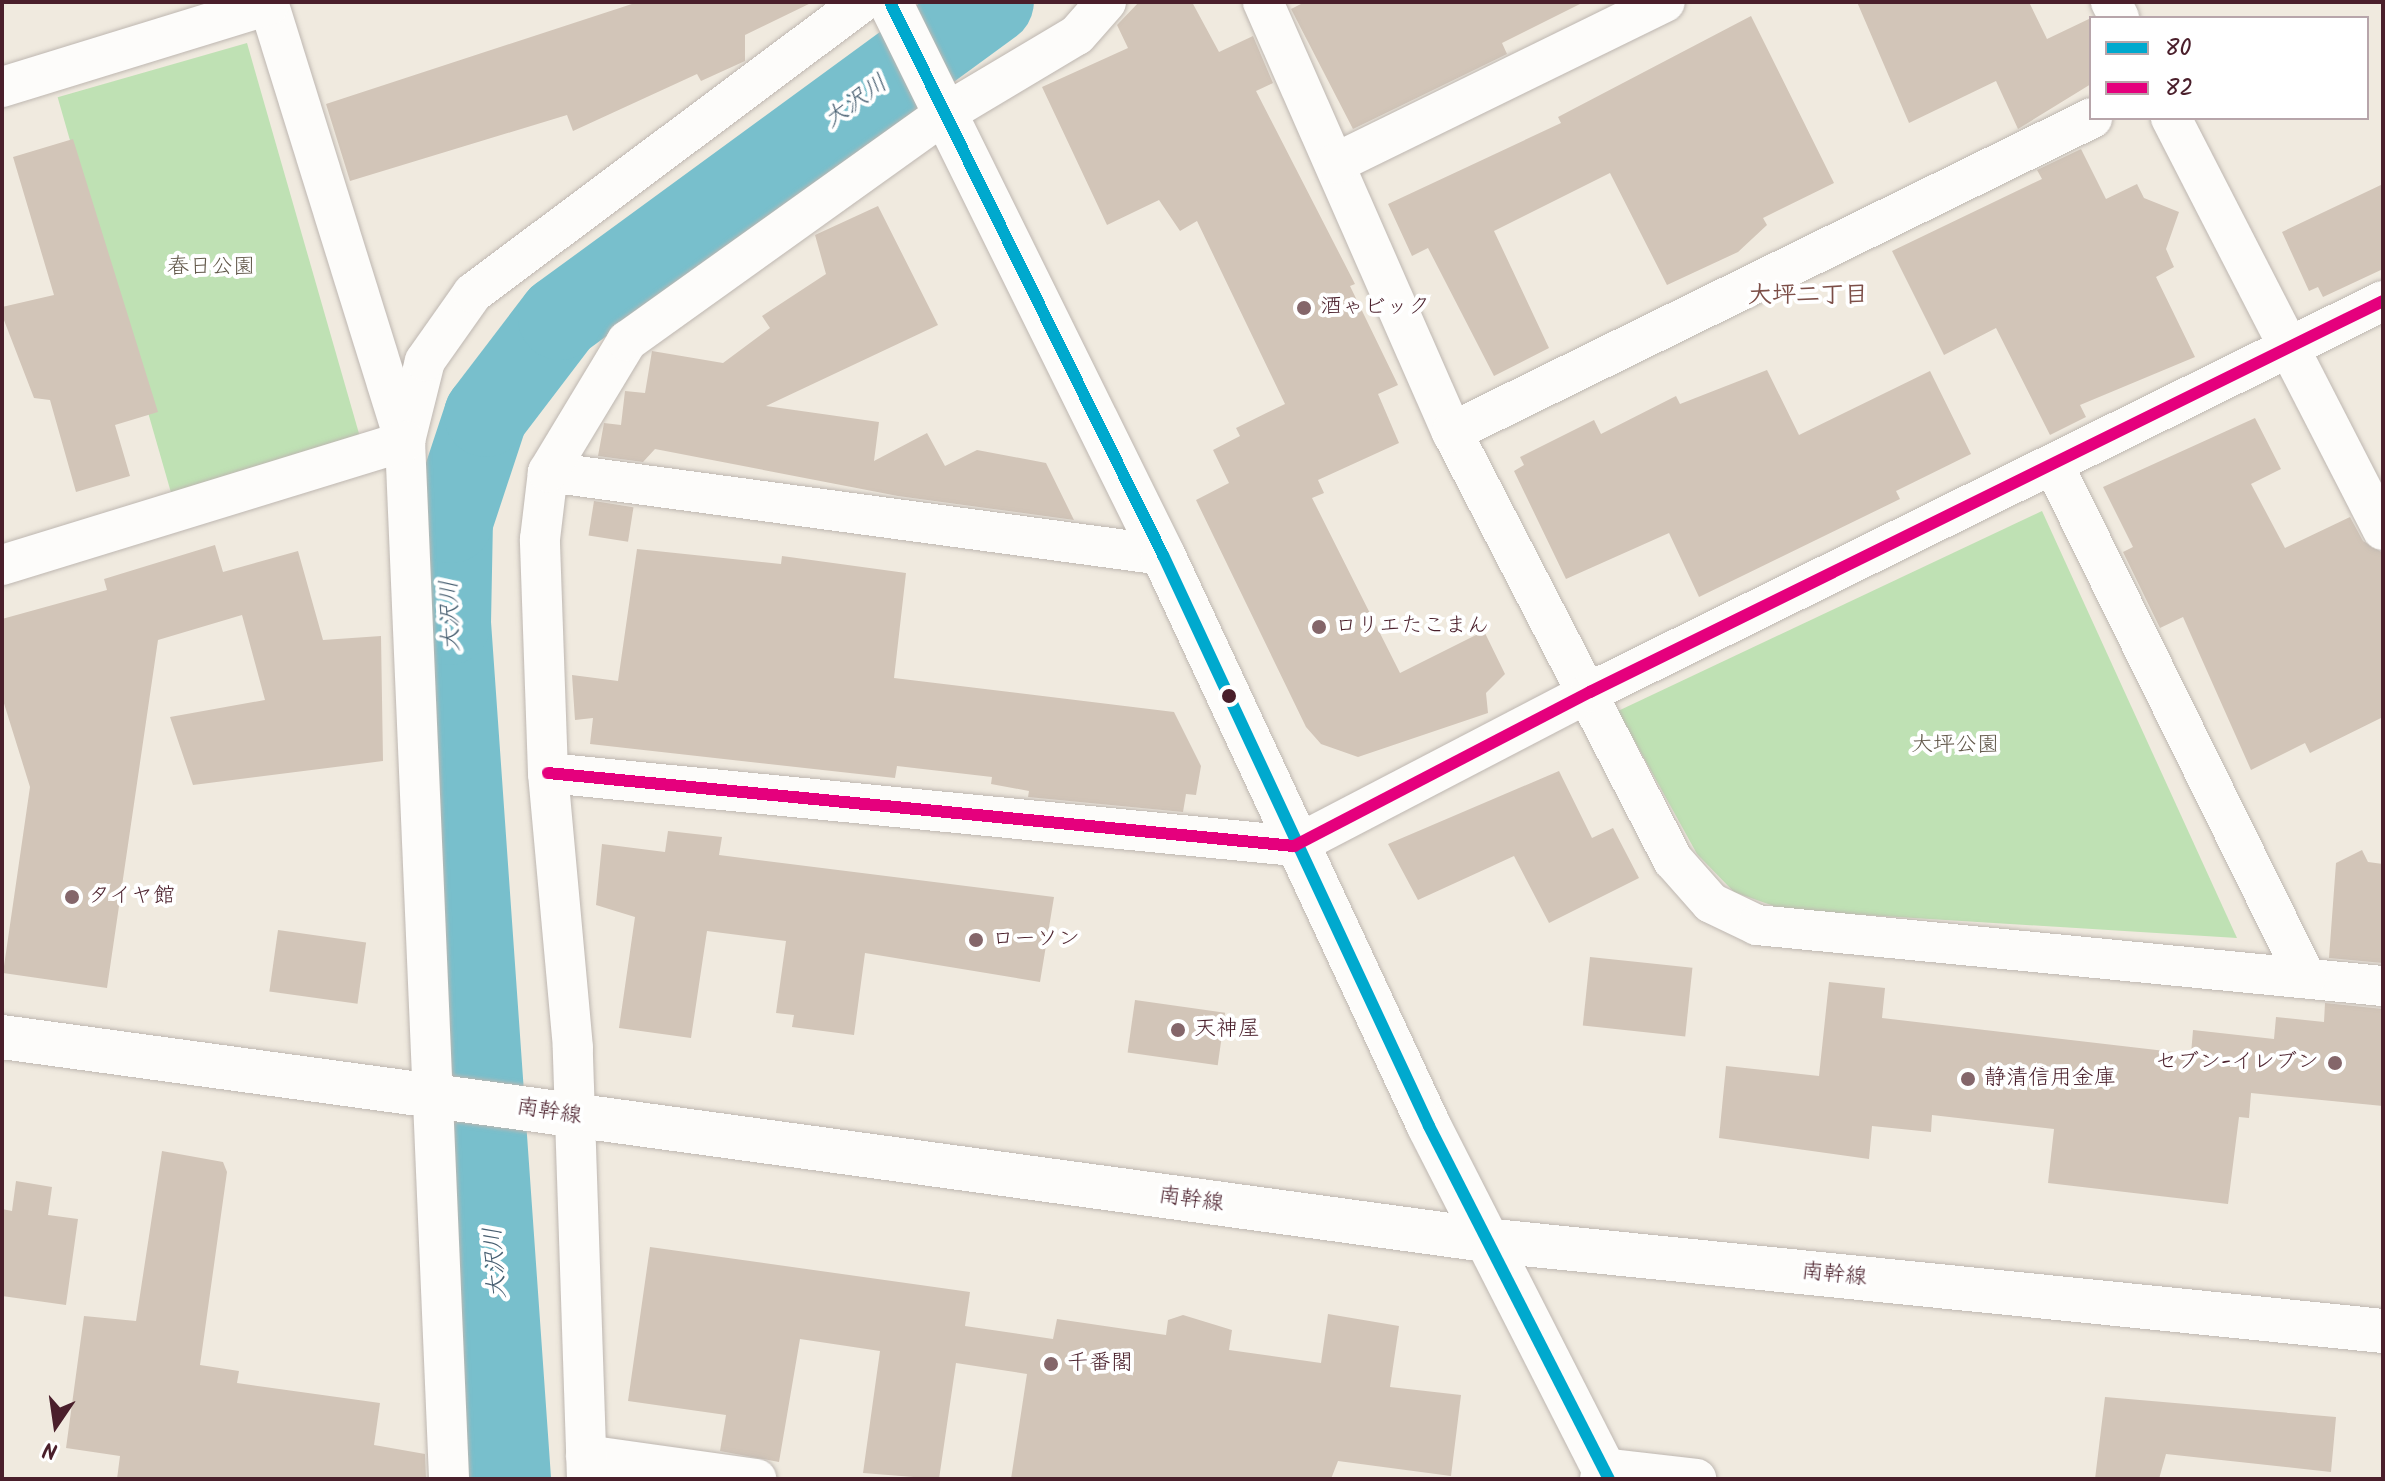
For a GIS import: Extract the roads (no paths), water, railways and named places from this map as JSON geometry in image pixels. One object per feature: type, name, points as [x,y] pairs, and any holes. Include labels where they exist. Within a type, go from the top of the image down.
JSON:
[{"type":"main road","points":[[890,2],[1163,555],[1294,846],[1429,1126],[1494,1241],[1604,1475]]},
{"type":"main road","name":"南幹線","points":[[2,1037],[1494,1241],[2383,1331]]},
{"type":"street","points":[[405,441],[425,361],[473,293],[862,2]]},
{"type":"street","points":[[756,1479],[586,1467],[548,773],[540,539],[548,472],[627,341],[946,113],[1077,35],[1106,2]]},
{"type":"street","points":[[1263,2],[1452,432],[1590,692],[1673,860],[1711,903],[1757,925],[2383,986]]},
{"type":"street","points":[[1336,163],[1665,2]]},
{"type":"street","points":[[2,87],[268,4],[405,441],[444,1096],[449,1479]]},
{"type":"street","points":[[1452,432],[2089,119]]},
{"type":"street","points":[[2172,120],[2383,530]]},
{"type":"street","points":[[548,773],[1294,846],[1590,692],[2055,468],[2383,301]]},
{"type":"street","points":[[2,565],[405,441]]},
{"type":"street","points":[[2055,468],[2306,978]]},
{"type":"street","points":[[548,472],[1163,555]]},
{"type":"street","points":[[1604,1475],[1696,1479]]},
{"type":"waterway","name":"大沢川","points":[[509,1479],[449,623],[451,521],[486,415],[560,318],[992,2]]},
{"type":"place","name":"酒ゃビック","points":[[1304,308]]},
{"type":"place","name":"ロリエたこまん","points":[[1319,627]]},
{"type":"place","name":"タイヤ館","points":[[72,897]]},
{"type":"place","name":"ローソン","points":[[976,940]]},
{"type":"place","name":"天神屋","points":[[1178,1030]]},
{"type":"place","name":"セブン-イレブン","points":[[2335,1063]]},
{"type":"place","name":"静清信用金庫","points":[[1968,1079]]},
{"type":"place","name":"千番閣","points":[[1051,1364]]},
{"type":"district","name":"大坪二丁目","points":[[1808,296]]},
{"type":"park label","name":"春日公園","points":[[211,268]]},
{"type":"park label","name":"大坪公園","points":[[1955,746]]}]
